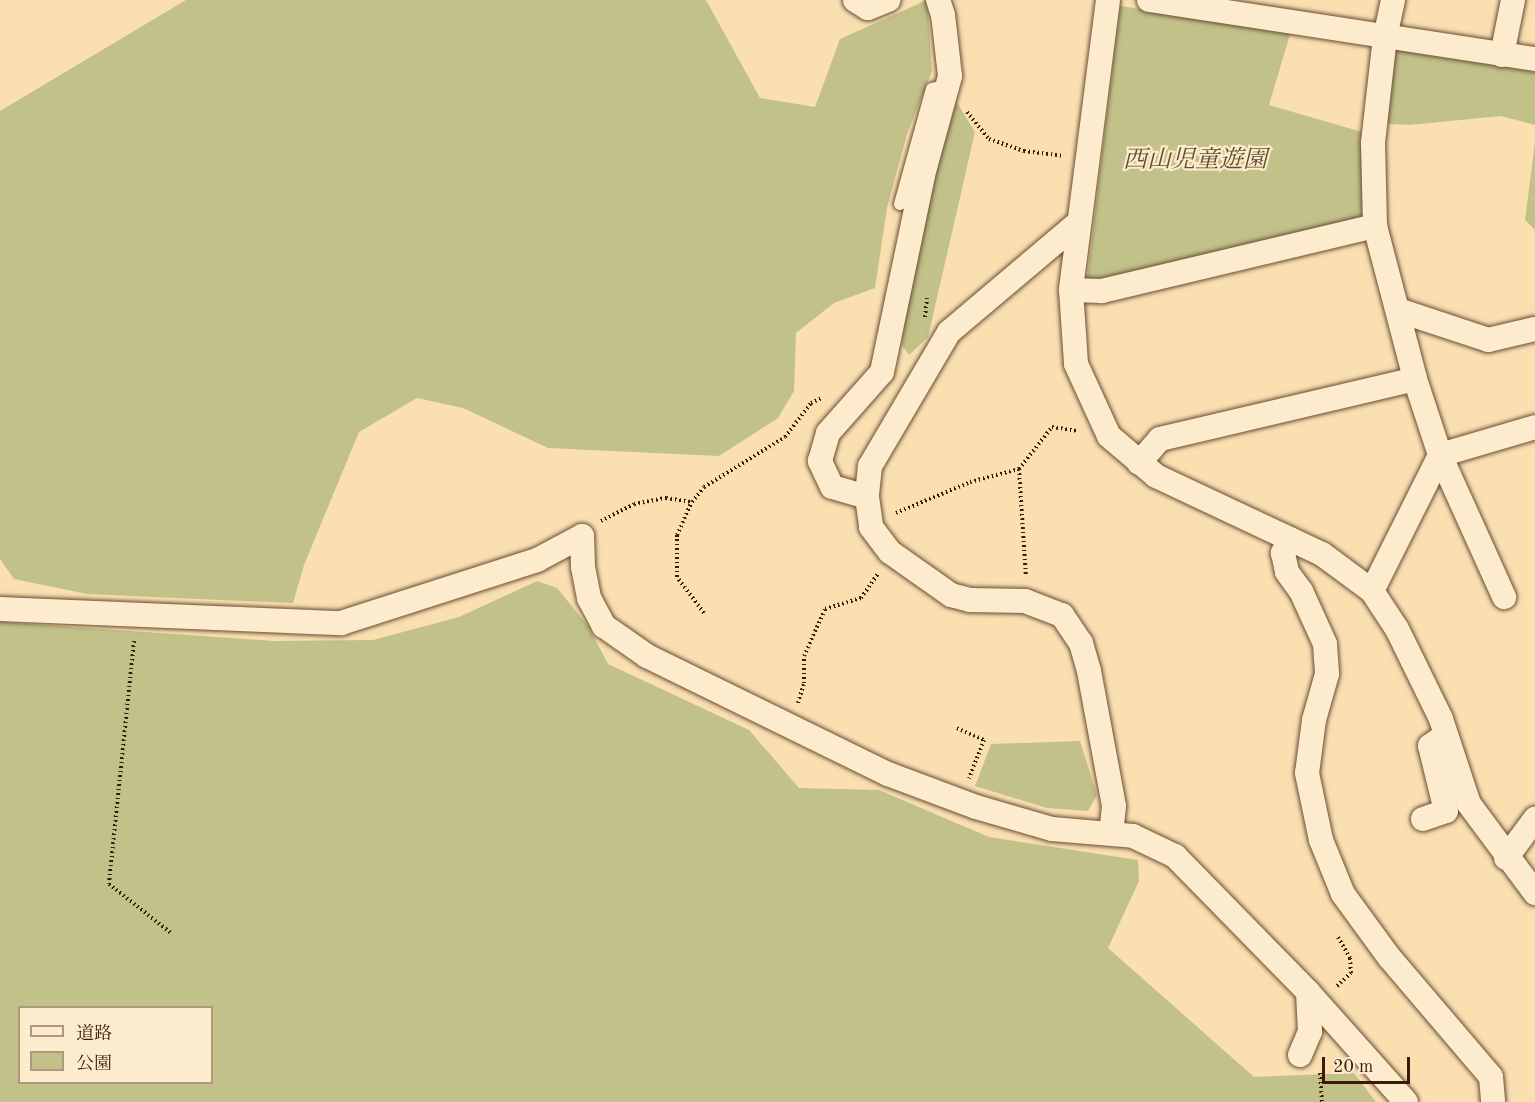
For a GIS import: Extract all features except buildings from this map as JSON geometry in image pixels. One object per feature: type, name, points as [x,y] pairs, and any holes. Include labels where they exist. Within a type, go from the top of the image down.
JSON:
[{"type":"street","points":[[855,0],[868,8],[888,0]]},
{"type":"street","points":[[867,497],[832,487],[820,462],[828,433],[882,372],[923,175],[949,80],[943,15],[938,0]]},
{"type":"street","points":[[1108,0],[1071,290],[1076,364],[1109,436],[1156,476],[1322,554],[1372,591],[1397,629],[1446,735],[1469,804],[1506,858],[1535,893]]},
{"type":"street","points":[[1149,0],[1273,10],[1385,37],[1535,59]]},
{"type":"street","points":[[1393,0],[1385,37],[1373,143],[1375,226],[1415,379],[1440,455],[1504,597]]},
{"type":"street","points":[[1502,55],[1513,0]]},
{"type":"street","points":[[1078,224],[950,333],[870,466],[867,497],[871,527],[892,553],[951,595],[970,600],[1025,601],[1062,615],[1081,643],[1089,671],[1114,806],[1111,833]]},
{"type":"street","points":[[1071,290],[1102,291],[1375,226]]},
{"type":"street","points":[[1398,310],[1488,340],[1535,329]]},
{"type":"street","points":[[1139,462],[1160,440],[1415,379]]},
{"type":"street","points":[[1372,591],[1440,455],[1535,427]]},
{"type":"street","points":[[0,609],[136,617],[341,623],[537,560],[582,536],[583,567],[589,598],[604,626],[647,656],[888,774],[960,801],[1052,830],[1133,836],[1175,856],[1313,997],[1406,1102]]},
{"type":"street","points":[[1290,539],[1283,553],[1287,572],[1301,591],[1325,644],[1327,674],[1314,720],[1307,772],[1321,840],[1343,894],[1389,957],[1491,1077],[1493,1102]]},
{"type":"street","points":[[1423,819],[1446,811],[1430,746],[1446,735]]},
{"type":"street","points":[[1506,858],[1535,819]]},
{"type":"street","points":[[1300,1055],[1310,1032],[1313,997]]},
{"type":"lane","points":[[900,204],[932,89],[949,80]]},
{"type":"path","points":[[949,80],[966,111],[988,139],[1024,151],[1070,157],[1087,154]]},
{"type":"path","points":[[924,328],[927,294]]},
{"type":"path","points":[[704,613],[677,577],[677,534],[692,502],[704,487],[785,437],[811,403],[832,392]]},
{"type":"path","points":[[871,527],[970,482],[1019,469],[1052,426],[1109,436]]},
{"type":"path","points":[[1019,469],[1026,584]]},
{"type":"path","points":[[582,536],[634,504],[666,498],[692,502]]},
{"type":"path","points":[[791,727],[804,683],[804,656],[825,609],[861,598],[892,553]]},
{"type":"path","points":[[136,617],[109,884],[172,934]]},
{"type":"path","points":[[957,728],[984,740],[960,801]]},
{"type":"path","points":[[1313,997],[1351,973],[1350,958],[1330,921],[1343,894]]},
{"type":"green space","points":[[186,0],[706,0],[760,98],[815,107],[840,39],[927,0],[932,71],[907,134],[887,208],[875,288],[834,303],[796,333],[794,391],[778,418],[719,456],[548,448],[463,408],[417,398],[359,432],[304,565],[293,603],[87,594],[14,579],[0,559],[0,111]]},
{"type":"green space","name":"西山児童遊園","points":[[1120,6],[1291,31],[1269,105],[1362,132],[1362,221],[1087,281]]},
{"type":"green space","points":[[1396,50],[1535,72],[1535,125],[1501,116],[1410,125],[1388,124],[1386,112]]},
{"type":"green space","points":[[953,96],[975,132],[928,337],[909,355],[902,345],[907,299]]},
{"type":"green space","points":[[1535,142],[1535,230],[1525,220]]},
{"type":"green space","points":[[537,581],[557,588],[588,626],[608,664],[749,730],[799,788],[879,790],[989,837],[1138,860],[1139,881],[1108,948],[1254,1077],[1354,1073],[1376,1102],[0,1102],[0,622],[274,641],[373,640],[459,617]]},
{"type":"green space","points":[[1080,741],[1097,795],[1088,811],[1047,808],[975,786],[991,744]]}]
